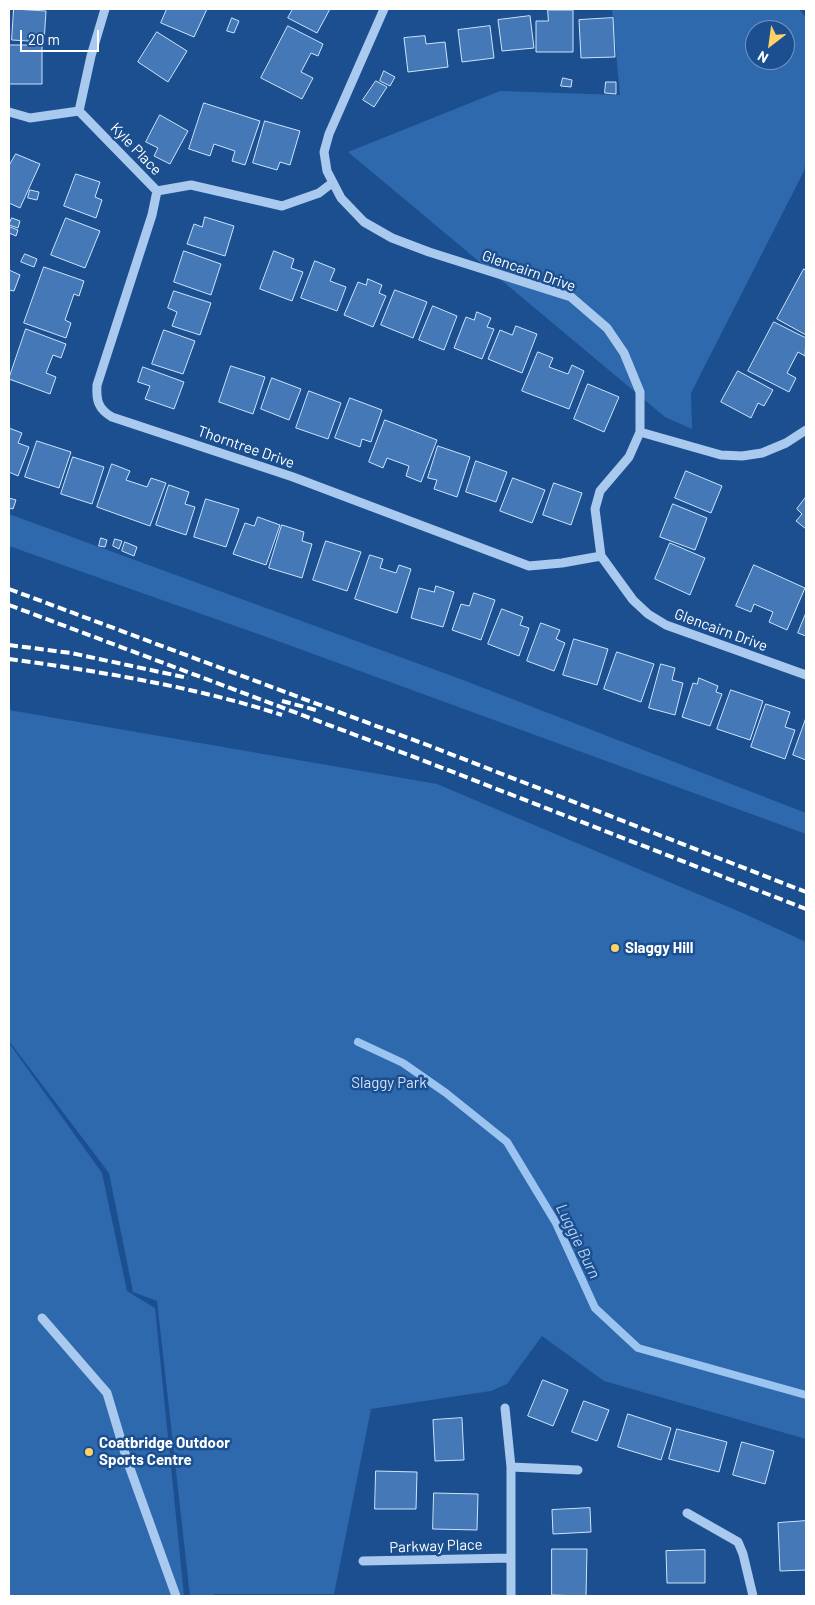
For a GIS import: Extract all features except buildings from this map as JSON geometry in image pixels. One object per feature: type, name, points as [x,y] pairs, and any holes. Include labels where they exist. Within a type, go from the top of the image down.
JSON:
[{"type":"street","points":[[9,112],[30,118],[79,111],[91,56],[105,9]]},
{"type":"street","name":"Glencairn Drive","points":[[384,9],[329,134],[324,152],[332,183],[341,198],[364,222],[392,238],[429,252],[571,297],[607,328],[624,353],[640,392],[640,432],[629,457],[600,491],[596,509],[601,556],[633,600],[648,614],[666,625],[806,675]]},
{"type":"street","name":"Kyle Place","points":[[79,111],[157,191],[191,185],[282,206],[319,193],[332,183]]},
{"type":"street","name":"Thorntree Drive","points":[[157,191],[152,215],[97,385],[98,403],[102,411],[293,477],[529,566],[562,564],[601,556]]},
{"type":"street","points":[[640,432],[721,455],[742,456],[762,453],[786,443],[806,430]]},
{"type":"street","points":[[42,1318],[107,1393],[127,1460],[176,1596]]},
{"type":"street","points":[[505,1408],[511,1467],[511,1596]]},
{"type":"street","points":[[511,1467],[578,1470]]},
{"type":"street","points":[[687,1513],[738,1542],[743,1554],[752,1596]]},
{"type":"street","name":"Parkway Place","points":[[363,1562],[511,1558]]},
{"type":"green space","points":[[612,9],[799,9],[806,18],[806,159],[804,171],[691,393],[692,429],[665,417],[348,152],[500,91],[620,95]]},
{"type":"green space","points":[[9,514],[463,680],[806,813],[806,834],[275,640],[9,546]]},
{"type":"green space","name":"Slaggy Park","points":[[9,710],[437,784],[745,914],[806,942],[806,1439],[604,1381],[542,1336],[507,1384],[491,1391],[371,1409],[334,1594],[214,1594],[214,1596],[190,1596],[157,1301],[133,1292],[109,1173],[9,1041]]},
{"type":"green space","name":"Coatbridge Outdoor Sports Centre","points":[[9,1043],[102,1173],[127,1291],[155,1308],[184,1596],[9,1596]]},
{"type":"waterway","name":"Luggie Burn","points":[[358,1042],[403,1063],[446,1093],[507,1142],[556,1223],[595,1308],[638,1348],[806,1395]]},
{"type":"railway","points":[[9,589],[430,746],[806,892]]},
{"type":"railway","points":[[9,605],[422,760],[806,909]]},
{"type":"railway","points":[[9,645],[71,653],[188,678]]},
{"type":"railway","points":[[9,659],[147,681],[216,696],[282,715]]},
{"type":"railway","points":[[282,701],[316,710]]},
{"type":"place","name":"Slaggy Hill","points":[[615,948]]},
{"type":"place","name":"Coatbridge Outdoor Sports Centre","points":[[89,1452]]}]
